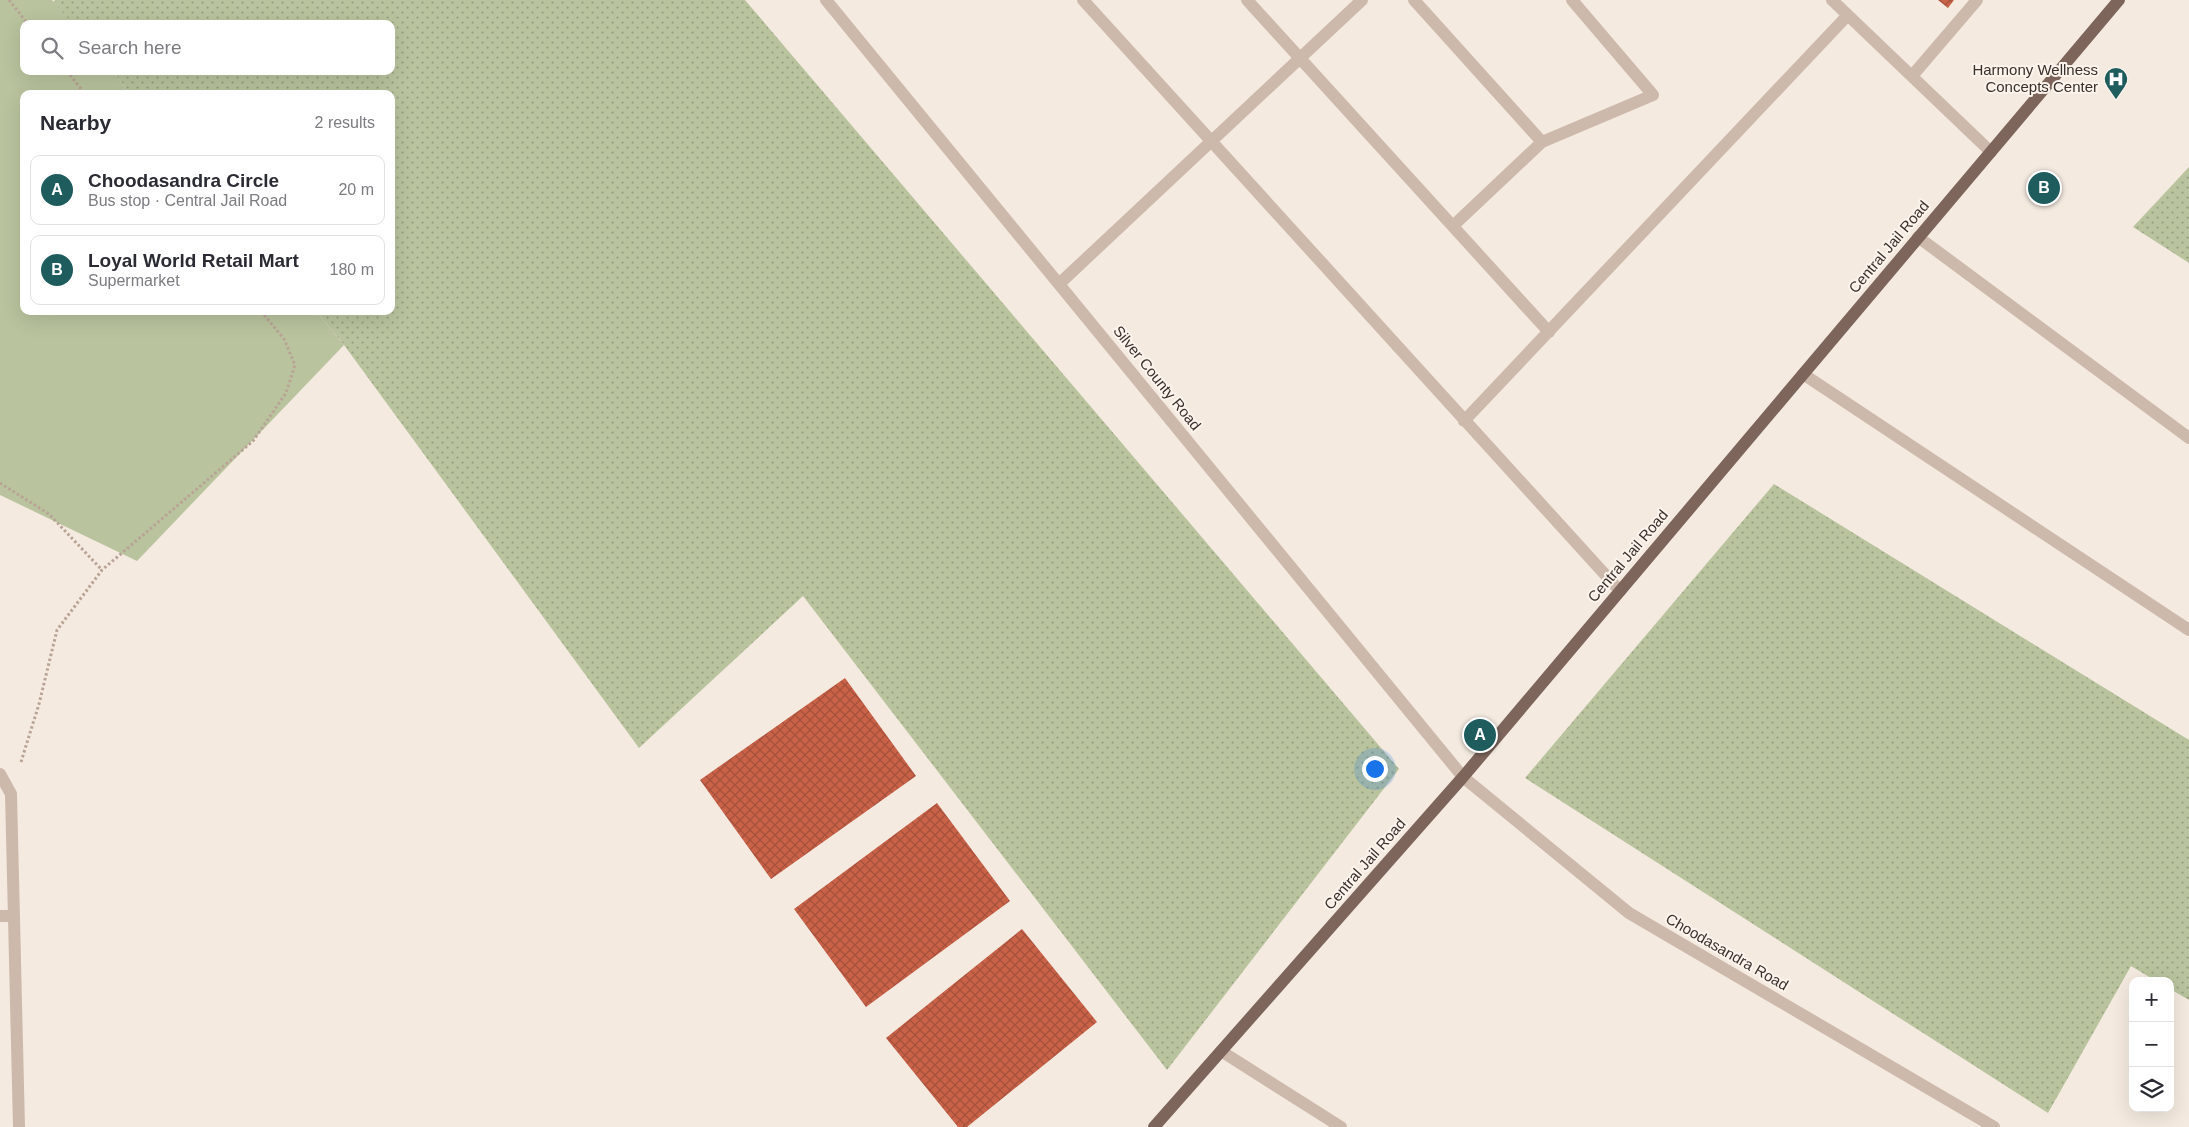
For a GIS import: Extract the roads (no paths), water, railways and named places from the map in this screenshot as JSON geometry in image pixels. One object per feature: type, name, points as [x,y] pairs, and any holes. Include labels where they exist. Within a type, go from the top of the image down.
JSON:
[{"type":"main road","name":"Central Jail Road","points":[[1154,1127],[1464,777],[2119,0]]},
{"type":"street","name":"Silver County Road","points":[[826,0],[1464,777]]},
{"type":"street","points":[[1083,0],[1620,591]]},
{"type":"street","points":[[1247,0],[1454,225],[1548,332]]},
{"type":"street","points":[[1059,284],[1362,0]]},
{"type":"street","points":[[1414,0],[1542,142]]},
{"type":"street","points":[[1454,225],[1542,142],[1653,95],[1572,0]]},
{"type":"street","points":[[1832,0],[1991,152]]},
{"type":"street","points":[[1912,76],[1977,0]]},
{"type":"street","points":[[1464,421],[1847,16]]},
{"type":"street","points":[[1918,238],[2189,438]]},
{"type":"street","points":[[1803,374],[2189,630]]},
{"type":"street","points":[[0,774],[10,794],[19,1127]]},
{"type":"street","name":"Choodasandra Road","points":[[1464,777],[1629,913],[1994,1127]]},
{"type":"street","points":[[0,916],[14,916]]},
{"type":"street","points":[[1221,1051],[1340,1127]]},
{"type":"place","name":"Harmony Wellness Concepts Center","points":[[2116,100]]},
{"type":"place","name":"Loyal World Retail Mart","points":[[2044,188]]},
{"type":"place","name":"Choodasandra Circle","points":[[1480,735]]}]
